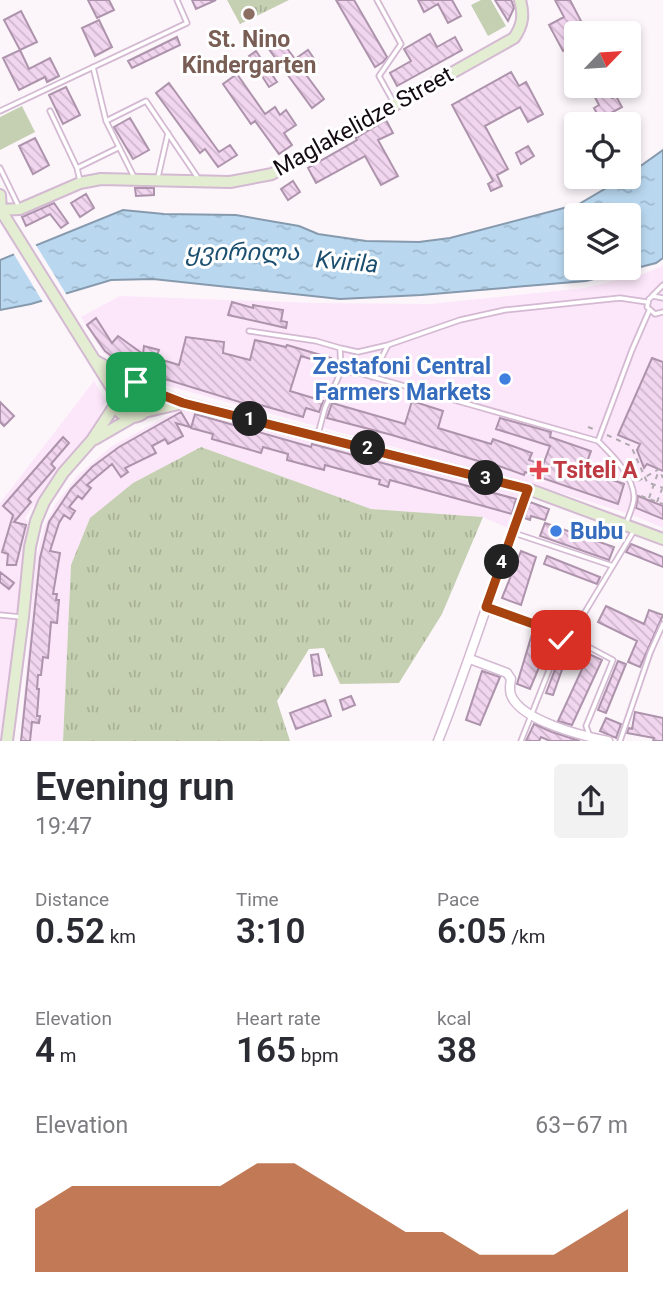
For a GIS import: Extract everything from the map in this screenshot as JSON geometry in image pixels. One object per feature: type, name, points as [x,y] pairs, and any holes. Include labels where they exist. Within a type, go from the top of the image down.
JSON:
[{"type":"street","name":"Maglakelidze Street","points":[[0,210],[20,209],[80,183],[101,179],[230,182],[272,174],[514,38],[522,27],[523,11],[520,0]]},
{"type":"street","points":[[0,195],[0,210],[93,359],[120,413],[133,417]]},
{"type":"street","points":[[93,359],[147,389],[183,403],[528,489],[663,539]]},
{"type":"street","points":[[7,741],[5,713],[23,617],[30,547],[40,512],[63,472],[92,440],[123,383],[132,381]]},
{"type":"street","points":[[144,412],[149,403],[147,389]]},
{"type":"street","points":[[92,440],[144,412],[183,403]]},
{"type":"street","points":[[438,741],[470,659],[528,489]]},
{"type":"street","points":[[470,659],[507,673],[511,679],[509,690],[512,699],[531,717],[590,739],[608,741]]},
{"type":"lane","points":[[0,111],[187,23],[177,0]]},
{"type":"lane","points":[[377,0],[401,44],[379,76],[396,105]]},
{"type":"lane","points":[[93,67],[106,121],[135,179]]},
{"type":"lane","points":[[106,121],[146,101],[200,181]]},
{"type":"lane","points":[[50,111],[78,168],[80,183]]},
{"type":"lane","points":[[158,179],[168,133]]},
{"type":"lane","points":[[78,168],[118,148]]},
{"type":"lane","points":[[0,168],[20,209]]},
{"type":"lane","points":[[647,302],[663,285]]},
{"type":"lane","points":[[651,297],[656,295],[663,298]]},
{"type":"lane","points":[[249,331],[316,341],[358,352],[388,345],[460,320],[505,310],[620,298],[647,302]]},
{"type":"lane","points":[[598,441],[649,311],[647,302]]},
{"type":"lane","points":[[649,311],[656,314],[663,312]]},
{"type":"lane","points":[[372,377],[388,345]]},
{"type":"lane","points":[[318,436],[325,408],[341,371],[340,348]]},
{"type":"lane","points":[[341,371],[372,377],[598,441],[616,459],[630,485],[634,500],[631,525],[613,566],[570,637],[561,640],[521,741]]},
{"type":"lane","points":[[512,532],[613,566]]},
{"type":"lane","points":[[486,607],[570,637],[613,660],[586,726],[590,739]]},
{"type":"lane","points":[[0,615],[23,617]]},
{"type":"lane","points":[[620,741],[650,653],[663,624]]},
{"type":"path","points":[[588,427],[631,446],[643,478],[663,488],[657,502]]},
{"type":"path","points":[[630,485],[659,469]]},
{"type":"path","points":[[659,469],[663,478]]},
{"type":"path","points":[[649,499],[659,469]]},
{"type":"path","points":[[633,492],[663,505]]},
{"type":"shaded area","points":[[663,266],[663,528],[633,515],[531,484],[146,380],[103,353],[81,317],[120,296],[430,304],[584,288],[618,280],[641,280],[643,274]]},
{"type":"shaded area","points":[[94,381],[106,401],[91,433],[59,469],[25,518],[30,524],[21,570],[6,741],[0,741],[0,503]]},
{"type":"shaded area","points":[[182,408],[520,494],[508,528],[483,517],[371,509],[201,447],[133,483],[71,565],[63,741],[20,741],[36,559],[44,527],[55,505],[78,475],[112,446]]},
{"type":"green space","name":"St. Nino Kindergarten","points":[[227,0],[289,0],[240,24]]},
{"type":"green space","points":[[481,0],[491,0],[506,26],[488,36],[471,5]]},
{"type":"green space","points":[[22,106],[35,132],[0,150],[0,117]]},
{"type":"green space","points":[[128,391],[136,391],[141,400],[139,407],[128,409],[123,404],[123,396]]},
{"type":"green space","points":[[201,447],[371,509],[483,517],[442,614],[399,683],[340,684],[324,648],[309,649],[277,701],[290,741],[63,741],[71,565],[90,518],[133,483]]},
{"type":"water","name":"ყვირილა","points":[[663,150],[663,258],[641,267],[641,203],[581,203],[605,189],[641,189],[641,166]]},
{"type":"water","name":"ყვირილა","points":[[564,208],[564,280],[590,280],[421,295],[340,299],[153,279],[111,280],[31,304],[0,310],[0,260],[123,210],[164,214],[236,215],[299,226],[318,234],[366,241],[419,242],[450,238]]},
{"type":"pier","points":[[34,242],[68,297],[44,304],[12,251]]},
{"type":"building","points":[[88,0],[109,0],[114,10],[97,18]]},
{"type":"building","points":[[192,0],[216,0],[196,9]]},
{"type":"building","points":[[336,0],[354,0],[387,57],[383,62],[375,67]]},
{"type":"building","points":[[418,0],[452,0],[461,16],[448,23],[438,4],[424,12]]},
{"type":"building","points":[[495,0],[511,0],[514,8],[508,21]]},
{"type":"building","points":[[555,0],[570,0],[581,21],[564,21],[563,51],[549,25],[564,17]]},
{"type":"building","points":[[21,11],[37,42],[20,50],[4,20]]},
{"type":"building","points":[[99,20],[112,47],[95,56],[82,28]]},
{"type":"building","points":[[430,34],[437,47],[455,37],[462,50],[397,86],[390,73],[411,61],[404,49]]},
{"type":"building","points":[[177,37],[180,45],[132,68],[128,61]]},
{"type":"building","points":[[280,39],[295,59],[308,50],[317,63],[304,72],[324,99],[312,108],[268,48]]},
{"type":"building","points":[[20,50],[29,69],[50,58],[59,76],[47,82],[45,77],[19,90],[3,58]]},
{"type":"building","points":[[256,51],[277,82],[269,87],[249,56]]},
{"type":"building","points":[[511,72],[519,86],[526,82],[543,114],[528,122],[520,107],[485,126],[508,169],[497,175],[502,186],[491,191],[488,184],[493,181],[452,105]]},
{"type":"building","points":[[237,74],[265,114],[275,107],[280,115],[286,110],[296,125],[284,133],[292,145],[279,154],[255,121],[251,124],[223,84]]},
{"type":"building","points":[[169,83],[219,152],[230,145],[237,155],[218,167],[205,149],[200,153],[156,93]]},
{"type":"building","points":[[66,87],[80,115],[63,124],[49,95]]},
{"type":"building","points":[[595,98],[617,98],[622,107],[613,112],[596,112],[594,108],[599,105]]},
{"type":"building","points":[[130,118],[149,150],[133,159],[114,127]]},
{"type":"building","points":[[386,120],[393,133],[378,140],[398,176],[381,185],[365,156],[316,183],[308,168]]},
{"type":"building","points":[[35,138],[49,165],[33,174],[19,146]]},
{"type":"building","points":[[528,146],[534,156],[521,164],[516,153]]},
{"type":"building","points":[[293,181],[300,192],[288,200],[281,189]]},
{"type":"building","points":[[135,188],[154,188],[154,195],[136,196]]},
{"type":"building","points":[[86,194],[94,208],[80,217],[71,203]]},
{"type":"building","points":[[54,203],[68,223],[61,228],[50,214],[26,226],[22,217]]},
{"type":"building","points":[[232,302],[253,308],[253,305],[283,310],[281,321],[287,322],[286,328],[228,315]]},
{"type":"building","points":[[96,318],[112,343],[118,336],[143,354],[144,346],[159,350],[156,358],[179,365],[186,337],[224,342],[223,353],[250,360],[255,340],[286,347],[287,345],[331,358],[330,365],[301,356],[290,391],[323,401],[319,412],[306,408],[303,417],[257,404],[256,407],[126,367],[105,351],[87,325]]},
{"type":"building","points":[[652,358],[663,362],[663,471],[647,464],[644,468],[637,450],[640,444],[618,435]]},
{"type":"building","points":[[412,401],[443,411],[438,428],[491,444],[493,439],[532,453],[529,460],[543,465],[550,446],[496,429],[500,418],[551,432],[550,437],[591,451],[584,470],[624,484],[618,504],[525,472],[524,475],[327,418],[332,403],[405,424]]},
{"type":"building","points":[[0,402],[14,416],[4,426],[0,422]]},
{"type":"building","points":[[181,412],[190,427],[176,423],[183,436],[168,444],[165,439],[152,446],[156,453],[125,468],[128,472],[121,477],[112,464],[87,485],[91,488],[82,499],[78,496],[69,507],[75,511],[70,519],[64,515],[59,523],[50,551],[60,553],[53,594],[57,594],[56,600],[59,600],[57,623],[51,622],[48,658],[43,657],[41,675],[38,675],[39,723],[32,722],[30,741],[21,741],[40,558],[49,522],[71,489],[92,467],[119,447]]},
{"type":"building","points":[[195,414],[311,447],[312,444],[516,499],[512,514],[390,480],[388,487],[379,484],[380,480],[325,465],[324,470],[287,460],[288,454],[263,447],[261,453],[212,439],[213,434],[191,428]]},
{"type":"building","points":[[63,437],[69,443],[51,464],[55,468],[28,499],[31,502],[14,522],[26,525],[16,565],[7,565],[8,554],[2,552],[13,515],[3,506]]},
{"type":"building","points":[[638,496],[663,506],[663,519],[636,508]]},
{"type":"building","points":[[530,502],[549,509],[545,520],[531,516],[530,520],[524,518]]},
{"type":"building","points":[[545,523],[614,547],[609,560],[540,536]]},
{"type":"building","points":[[631,544],[663,557],[663,567],[626,552]]},
{"type":"building","points":[[521,551],[536,557],[521,605],[502,598]]},
{"type":"building","points":[[547,556],[600,577],[597,584],[544,564]]},
{"type":"building","points":[[0,572],[14,583],[9,589],[0,582]]},
{"type":"building","points":[[606,606],[644,624],[649,610],[663,615],[640,667],[628,662],[637,641],[598,622]]},
{"type":"building","points":[[532,634],[550,641],[530,689],[517,684]]},
{"type":"building","points":[[318,654],[322,675],[314,676],[311,655]]},
{"type":"building","points":[[589,654],[602,660],[572,725],[558,721]]},
{"type":"building","points":[[618,661],[626,664],[606,713],[598,710]]},
{"type":"building","points":[[558,662],[564,664],[553,695],[546,693]]},
{"type":"building","points":[[482,671],[500,677],[480,725],[466,720]]},
{"type":"building","points":[[351,696],[355,705],[343,710],[340,700]]},
{"type":"building","points":[[325,700],[331,716],[296,729],[290,713]]},
{"type":"building","points":[[635,712],[663,718],[663,741],[653,741],[654,738],[627,733],[629,728],[632,729]]},
{"type":"building","points":[[606,718],[621,724],[616,738],[600,731]]},
{"type":"building","points":[[534,724],[580,741],[550,741],[541,737],[539,741],[526,741]]},
{"type":"place","name":"St. Nino Kindergarten","points":[[249,14]]},
{"type":"place","name":"Zestafoni Central Farmers Markets","points":[[505,379]]},
{"type":"place","name":"Tsiteli A","points":[[539,470]]},
{"type":"place","name":"Bubu","points":[[556,531]]},
{"type":"route","points":[[136,382],[183,403],[528,489],[486,607],[570,637],[561,640]]},
{"type":"water label","name":"Kvirila","points":[[347,262]]}]
